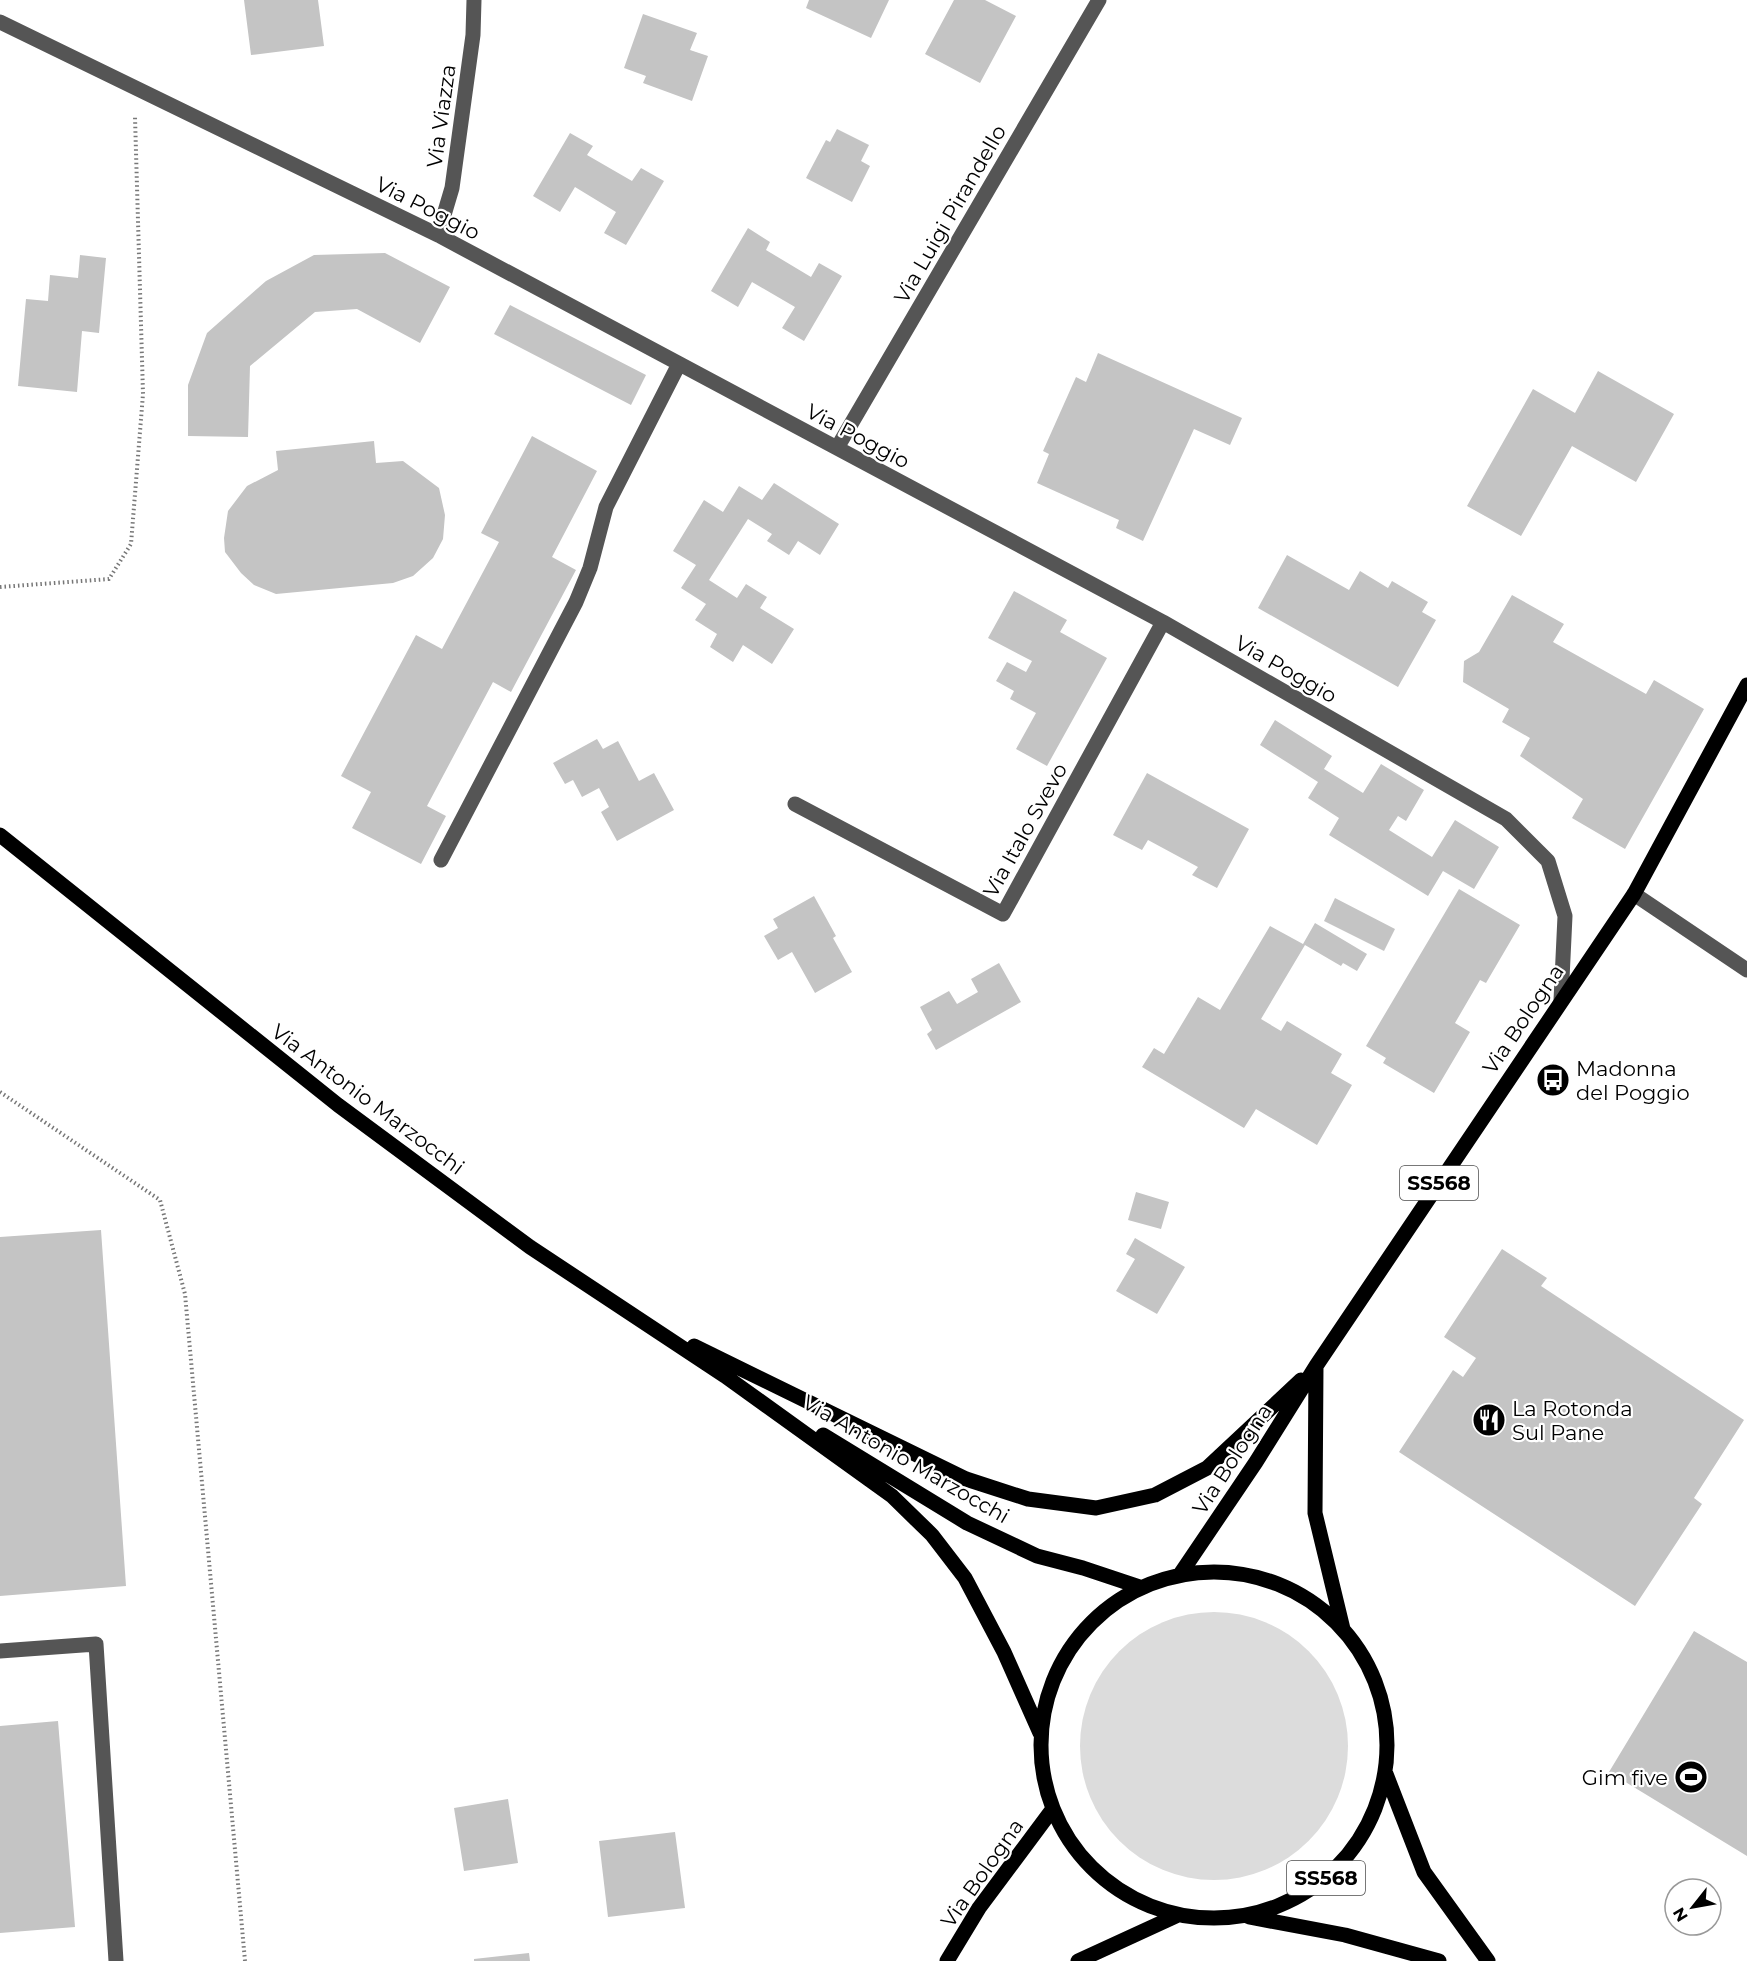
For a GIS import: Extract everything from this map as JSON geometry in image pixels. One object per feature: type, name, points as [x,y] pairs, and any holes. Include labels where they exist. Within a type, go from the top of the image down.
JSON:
[{"type":"main road","name":"Via Bologna","points":[[1182,1574],[1316,1366],[1634,894],[1747,685]]},
{"type":"main road","name":"Via Antonio Marzocchi","points":[[0,835],[338,1105],[530,1247],[725,1376],[892,1497],[932,1535],[965,1578],[1004,1652],[1040,1733]]},
{"type":"main road","points":[[641,1320],[966,1479],[1028,1499],[1096,1508],[1155,1495],[1207,1468],[1316,1366]]},
{"type":"main road","name":"Via Bologna","points":[[1316,1366],[1315,1513],[1343,1629]]},
{"type":"main road","name":"Via Antonio Marzocchi","points":[[725,1376],[967,1524],[1037,1556],[1140,1587]]},
{"type":"main road","name":"Via Bologna","points":[[1226,1571],[1270,1580],[1310,1600],[1343,1629],[1366,1661],[1381,1697],[1388,1735],[1386,1774],[1377,1808],[1361,1839],[1339,1867],[1311,1890],[1281,1906],[1246,1917],[1212,1920],[1176,1916],[1124,1895],[1081,1858],[1052,1810],[1041,1772],[1040,1733],[1049,1687],[1070,1646],[1101,1612],[1140,1587],[1182,1574],[1226,1571]]},
{"type":"main road","name":"SS568","points":[[1386,1774],[1424,1872],[1488,1961]]},
{"type":"main road","name":"Via Bologna","points":[[947,1961],[979,1908],[1052,1810]]},
{"type":"main road","points":[[1078,1961],[1176,1916]]},
{"type":"main road","name":"SS568","points":[[1246,1917],[1345,1935],[1439,1961]]},
{"type":"street","name":"Via Viazza","points":[[438,236],[452,188],[473,35],[474,0]]},
{"type":"street","name":"Via Luigi Pirandello","points":[[837,448],[1099,0]]},
{"type":"street","name":"Via Poggio","points":[[0,22],[438,236],[1163,622],[1506,819],[1548,861],[1565,916],[1561,1000]]},
{"type":"street","points":[[441,860],[576,602],[590,568],[606,507],[679,364]]},
{"type":"street","name":"Via Italo Svevo","points":[[795,804],[1003,914],[1163,622]]},
{"type":"street","points":[[1634,894],[1747,970]]},
{"type":"street","points":[[0,1651],[96,1644],[116,1961]]},
{"type":"path","points":[[0,587],[109,579],[131,544],[143,394],[134,87]]},
{"type":"path","points":[[0,1092],[160,1200],[185,1294],[245,1961]]},
{"type":"shaded area","points":[[1214,1612],[1240,1614],[1265,1622],[1299,1642],[1309,1651],[1318,1661],[1338,1695],[1346,1720],[1348,1746],[1346,1772],[1338,1797],[1318,1831],[1309,1841],[1299,1850],[1265,1870],[1240,1878],[1214,1880],[1188,1878],[1163,1870],[1129,1850],[1119,1841],[1110,1831],[1090,1797],[1082,1772],[1080,1746],[1082,1720],[1090,1695],[1110,1661],[1119,1651],[1129,1642],[1163,1622],[1188,1614]]},
{"type":"building","points":[[244,0],[318,0],[324,46],[251,55]]},
{"type":"building","points":[[809,0],[889,0],[871,38],[806,8]]},
{"type":"building","points":[[954,0],[985,0],[1016,16],[980,83],[925,54]]},
{"type":"building","points":[[643,14],[697,33],[690,50],[708,56],[692,101],[643,83],[646,76],[624,68]]},
{"type":"building","points":[[837,129],[869,145],[861,161],[870,166],[852,202],[806,178],[826,140],[830,142]]},
{"type":"building","points":[[570,133],[593,146],[587,155],[632,181],[641,168],[664,181],[626,245],[604,233],[616,212],[575,187],[560,212],[533,196]]},
{"type":"building","points":[[748,228],[770,242],[766,250],[811,277],[819,263],[842,276],[804,341],[782,328],[795,307],[752,282],[738,307],[711,291]]},
{"type":"building","points":[[385,253],[450,287],[420,343],[357,309],[315,312],[250,366],[248,437],[188,436],[188,385],[207,333],[266,281],[314,255]]},
{"type":"building","points":[[80,255],[106,258],[99,333],[82,331],[77,392],[18,386],[26,299],[48,301],[50,275],[78,278]]},
{"type":"building","points":[[510,305],[646,375],[631,405],[494,334]]},
{"type":"building","points":[[1098,353],[1242,418],[1230,445],[1194,429],[1143,541],[1116,528],[1119,520],[1037,483],[1049,454],[1043,451],[1076,377],[1086,382]]},
{"type":"building","points":[[1598,371],[1674,414],[1636,482],[1572,446],[1521,536],[1467,506],[1533,389],[1575,413]]},
{"type":"building","points":[[532,436],[597,471],[552,557],[576,570],[511,692],[493,682],[427,806],[446,816],[421,864],[352,828],[371,792],[341,776],[416,635],[442,649],[499,542],[481,533]]},
{"type":"building","points":[[374,441],[376,463],[403,461],[439,488],[445,515],[443,539],[433,558],[413,576],[393,583],[276,594],[254,585],[241,573],[225,552],[224,538],[228,511],[247,486],[278,470],[276,451]]},
{"type":"building","points":[[774,483],[839,524],[820,555],[798,541],[789,555],[767,541],[772,534],[748,519],[709,580],[737,598],[746,584],[767,597],[760,608],[794,629],[772,664],[743,645],[733,662],[710,647],[717,634],[695,620],[706,604],[681,588],[696,565],[673,551],[704,500],[723,512],[739,486],[762,500]]},
{"type":"building","points":[[1287,555],[1349,590],[1360,571],[1388,588],[1392,581],[1428,602],[1422,612],[1436,620],[1398,687],[1258,608]]},
{"type":"building","points":[[1014,591],[1067,620],[1060,632],[1107,658],[1047,766],[1016,749],[1036,713],[1010,699],[1014,691],[996,681],[1007,662],[1026,672],[1032,661],[988,638]]},
{"type":"building","points":[[1512,595],[1564,624],[1553,642],[1646,694],[1654,680],[1704,709],[1625,849],[1572,818],[1583,799],[1520,756],[1530,738],[1502,722],[1509,709],[1463,682],[1464,661],[1479,652]]},
{"type":"building","points":[[1275,720],[1332,756],[1324,769],[1363,793],[1381,764],[1424,790],[1406,821],[1398,816],[1389,830],[1432,857],[1455,820],[1499,847],[1474,889],[1443,871],[1428,896],[1329,835],[1339,818],[1308,798],[1318,782],[1260,745]]},
{"type":"building","points":[[597,739],[603,749],[618,741],[639,781],[654,773],[674,810],[617,841],[601,812],[609,807],[599,788],[582,797],[573,780],[565,784],[553,763]]},
{"type":"building","points":[[1147,773],[1249,829],[1217,888],[1192,875],[1198,867],[1148,840],[1142,850],[1113,835]]},
{"type":"building","points":[[1459,889],[1520,925],[1486,983],[1480,980],[1455,1023],[1470,1032],[1434,1093],[1383,1063],[1386,1058],[1366,1046]]},
{"type":"building","points":[[814,896],[852,972],[815,993],[792,952],[778,960],[764,936],[778,928],[773,919]]},
{"type":"building","points":[[1335,898],[1395,929],[1384,951],[1324,921]]},
{"type":"building","points":[[1315,923],[1367,954],[1357,971],[1343,963],[1341,966],[1305,945],[1261,1019],[1281,1031],[1287,1021],[1342,1054],[1331,1073],[1352,1085],[1317,1145],[1256,1109],[1244,1128],[1142,1067],[1154,1048],[1164,1054],[1198,997],[1220,1010],[1270,926],[1303,944]]},
{"type":"building","points":[[999,963],[1021,1002],[936,1050],[927,1034],[932,1030],[920,1007],[949,991],[957,1004],[978,992],[971,979]]},
{"type":"building","points":[[1136,1192],[1169,1202],[1161,1229],[1128,1220]]},
{"type":"building","points":[[101,1230],[126,1586],[0,1596],[0,1237]]},
{"type":"building","points":[[1135,1238],[1185,1267],[1157,1314],[1116,1291],[1135,1259],[1126,1254]]},
{"type":"building","points":[[1502,1249],[1547,1278],[1541,1286],[1744,1420],[1694,1498],[1702,1504],[1635,1606],[1399,1452],[1453,1370],[1463,1377],[1476,1358],[1444,1337]]},
{"type":"building","points":[[1694,1631],[1747,1662],[1747,1856],[1609,1772]]},
{"type":"building","points":[[58,1721],[75,1927],[0,1933],[0,1726]]},
{"type":"building","points":[[508,1799],[518,1863],[464,1871],[454,1808]]},
{"type":"building","points":[[675,1832],[685,1908],[608,1917],[599,1841]]},
{"type":"building","points":[[529,1953],[530,1961],[474,1961],[474,1959]]},
{"type":"place","name":"Madonna del Poggio","points":[[1553,1080]]},
{"type":"place","name":"La Rotonda Sul Pane","points":[[1489,1420]]},
{"type":"place","name":"Gim five","points":[[1691,1777]]}]
